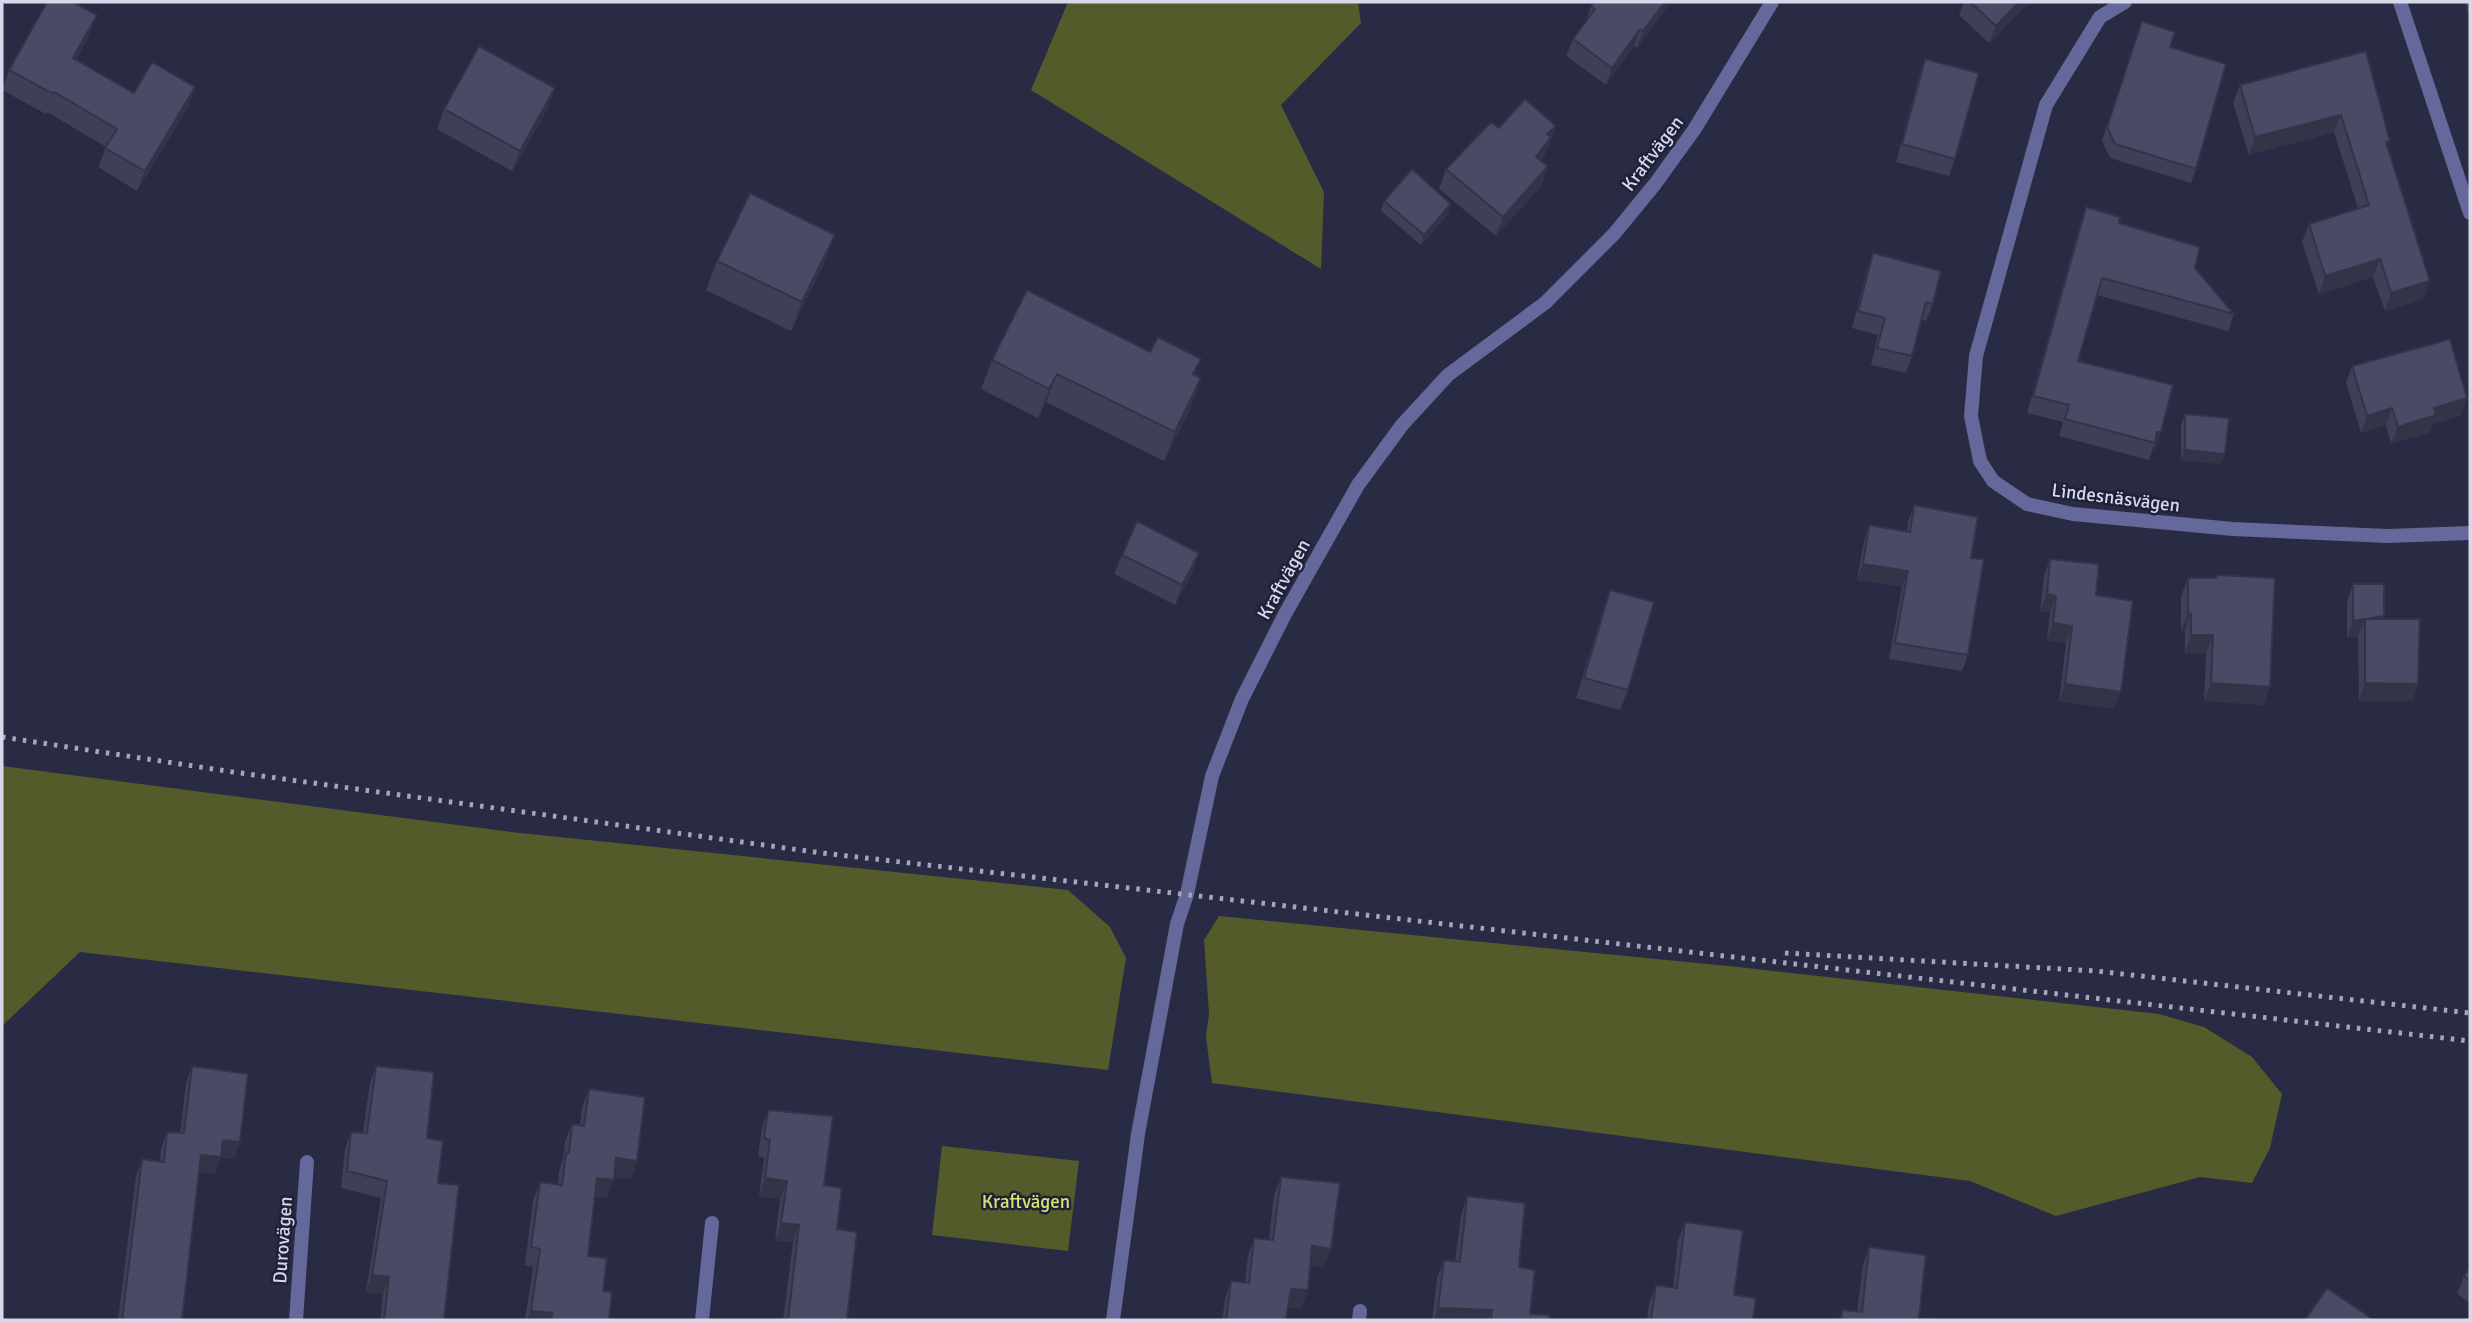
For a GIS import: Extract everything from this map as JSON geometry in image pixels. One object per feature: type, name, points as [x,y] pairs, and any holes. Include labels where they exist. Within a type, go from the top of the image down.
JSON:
[{"type":"street","name":"Kraftvägen","points":[[1113,1320],[1138,1134],[1177,924],[1187,894],[1212,776],[1241,699],[1285,614],[1358,485],[1402,425],[1448,375],[1545,303],[1614,234],[1694,130],[1772,2]]},
{"type":"street","name":"Lindesnäsvägen","points":[[2125,2],[2100,17],[2046,105],[1976,356],[1971,416],[1980,461],[1993,481],[2026,504],[2073,514],[2233,529],[2388,536],[2470,533]]},
{"type":"street","points":[[2400,2],[2470,213]]},
{"type":"street","name":"Durovägen","points":[[296,1320],[307,1162]]},
{"type":"street","points":[[702,1320],[712,1223]]},
{"type":"green space","points":[[1068,2],[1358,2],[1361,23],[1281,105],[1324,192],[1321,269],[1031,90]]},
{"type":"green space","points":[[2,766],[511,832],[1068,890],[1110,927],[1126,958],[1108,1070],[80,952],[2,1026]]},
{"type":"green space","points":[[1219,916],[1738,967],[2159,1014],[2204,1027],[2252,1057],[2282,1094],[2270,1148],[2252,1183],[2200,1177],[2056,1216],[1970,1181],[1212,1083],[1206,1037],[1209,1014],[1204,940]]},
{"type":"green space","name":"Kraftvägen","points":[[942,1146],[1079,1161],[1068,1251],[932,1235]]},
{"type":"building","points":[[47,2],[73,2],[97,15],[73,58],[134,93],[152,62],[195,87],[145,171],[105,148],[117,129],[54,92],[53,94],[9,70]]},
{"type":"building","points":[[1594,2],[1665,2],[1643,31],[1640,29],[1612,68],[1573,39],[1595,9],[1591,6]]},
{"type":"building","points":[[1970,2],[2019,2],[1996,26]]},
{"type":"building","points":[[2142,21],[2175,32],[2170,47],[2226,64],[2196,169],[2115,144],[2107,127]]},
{"type":"building","points":[[479,46],[555,88],[520,151],[444,109]]},
{"type":"building","points":[[2366,51],[2390,141],[2386,142],[2430,281],[2391,293],[2380,259],[2325,276],[2309,224],[2369,205],[2341,115],[2255,137],[2240,85]]},
{"type":"building","points":[[1925,59],[1979,73],[1955,159],[1902,144]]},
{"type":"building","points":[[1525,99],[1556,126],[1547,134],[1551,137],[1536,157],[1548,166],[1503,217],[1446,169],[1491,122],[1499,128]]},
{"type":"building","points":[[1412,169],[1451,204],[1424,235],[1384,201]]},
{"type":"building","points":[[750,193],[835,235],[802,302],[717,261]]},
{"type":"building","points":[[2086,207],[2120,217],[2119,223],[2200,247],[2195,268],[2234,314],[2102,278],[2078,361],[2173,385],[2161,432],[2157,432],[2155,443],[2065,419],[2069,405],[2033,396]]},
{"type":"building","points":[[1873,253],[1941,271],[1933,304],[1926,302],[1912,356],[1877,348],[1885,318],[1858,311]]},
{"type":"building","points":[[1027,290],[1150,352],[1158,337],[1201,359],[1193,374],[1201,378],[1175,432],[1057,374],[1049,389],[992,360]]},
{"type":"building","points":[[2450,339],[2467,398],[2434,408],[2436,415],[2398,427],[2392,408],[2367,416],[2352,366]]},
{"type":"building","points":[[2185,414],[2229,418],[2225,454],[2185,450]]},
{"type":"building","points":[[1914,505],[1978,517],[1971,558],[1984,559],[1968,655],[1895,643],[1908,571],[1863,564],[1869,525],[1910,532]]},
{"type":"building","points":[[1137,521],[1199,553],[1182,585],[1122,555]]},
{"type":"building","points":[[2050,559],[2099,564],[2096,595],[2133,601],[2121,692],[2065,684],[2072,626],[2053,623],[2056,596],[2047,594]]},
{"type":"building","points":[[2217,575],[2275,578],[2270,687],[2211,683],[2213,635],[2191,635],[2188,578],[2216,578]]},
{"type":"building","points":[[2353,584],[2384,584],[2384,616],[2366,619],[2420,619],[2418,684],[2365,683],[2365,619],[2353,621]]},
{"type":"building","points":[[1610,590],[1654,602],[1628,690],[1584,678]]},
{"type":"building","points":[[192,1066],[248,1074],[240,1142],[223,1140],[221,1157],[201,1155],[182,1320],[122,1320],[142,1159],[164,1162],[167,1132],[184,1133]]},
{"type":"building","points":[[376,1066],[434,1072],[427,1138],[443,1141],[438,1183],[459,1185],[444,1320],[384,1320],[389,1277],[372,1275],[387,1181],[347,1171],[351,1132],[367,1133]]},
{"type":"building","points":[[589,1089],[645,1097],[637,1161],[616,1158],[614,1180],[597,1178],[588,1256],[607,1258],[603,1291],[612,1292],[609,1320],[551,1320],[552,1313],[531,1311],[540,1249],[531,1247],[540,1182],[562,1185],[572,1124],[584,1126]]},
{"type":"building","points":[[768,1110],[833,1116],[824,1185],[842,1188],[837,1229],[857,1232],[847,1320],[788,1320],[799,1225],[781,1223],[787,1181],[765,1178],[770,1140],[764,1138]]},
{"type":"building","points":[[1281,1177],[1340,1183],[1331,1249],[1312,1246],[1308,1290],[1291,1289],[1286,1320],[1226,1320],[1231,1281],[1249,1283],[1254,1238],[1273,1240]]},
{"type":"building","points":[[1467,1196],[1525,1203],[1519,1267],[1535,1270],[1530,1314],[1550,1315],[1549,1320],[1491,1320],[1492,1310],[1438,1308],[1444,1260],[1460,1262]]},
{"type":"building","points":[[1685,1222],[1743,1230],[1734,1295],[1756,1298],[1753,1320],[1651,1320],[1656,1285],[1677,1288]]},
{"type":"building","points":[[1869,1247],[1926,1255],[1919,1318],[1937,1320],[1841,1320],[1842,1310],[1862,1312]]},
{"type":"building","points":[[2470,1267],[2470,1281],[2464,1276]]},
{"type":"building","points":[[2327,1288],[2374,1320],[2305,1320]]},
{"type":"railway","points":[[2,737],[233,772],[822,853],[2470,1041]]},
{"type":"railway","points":[[1785,953],[2096,971],[2470,1013]]}]
